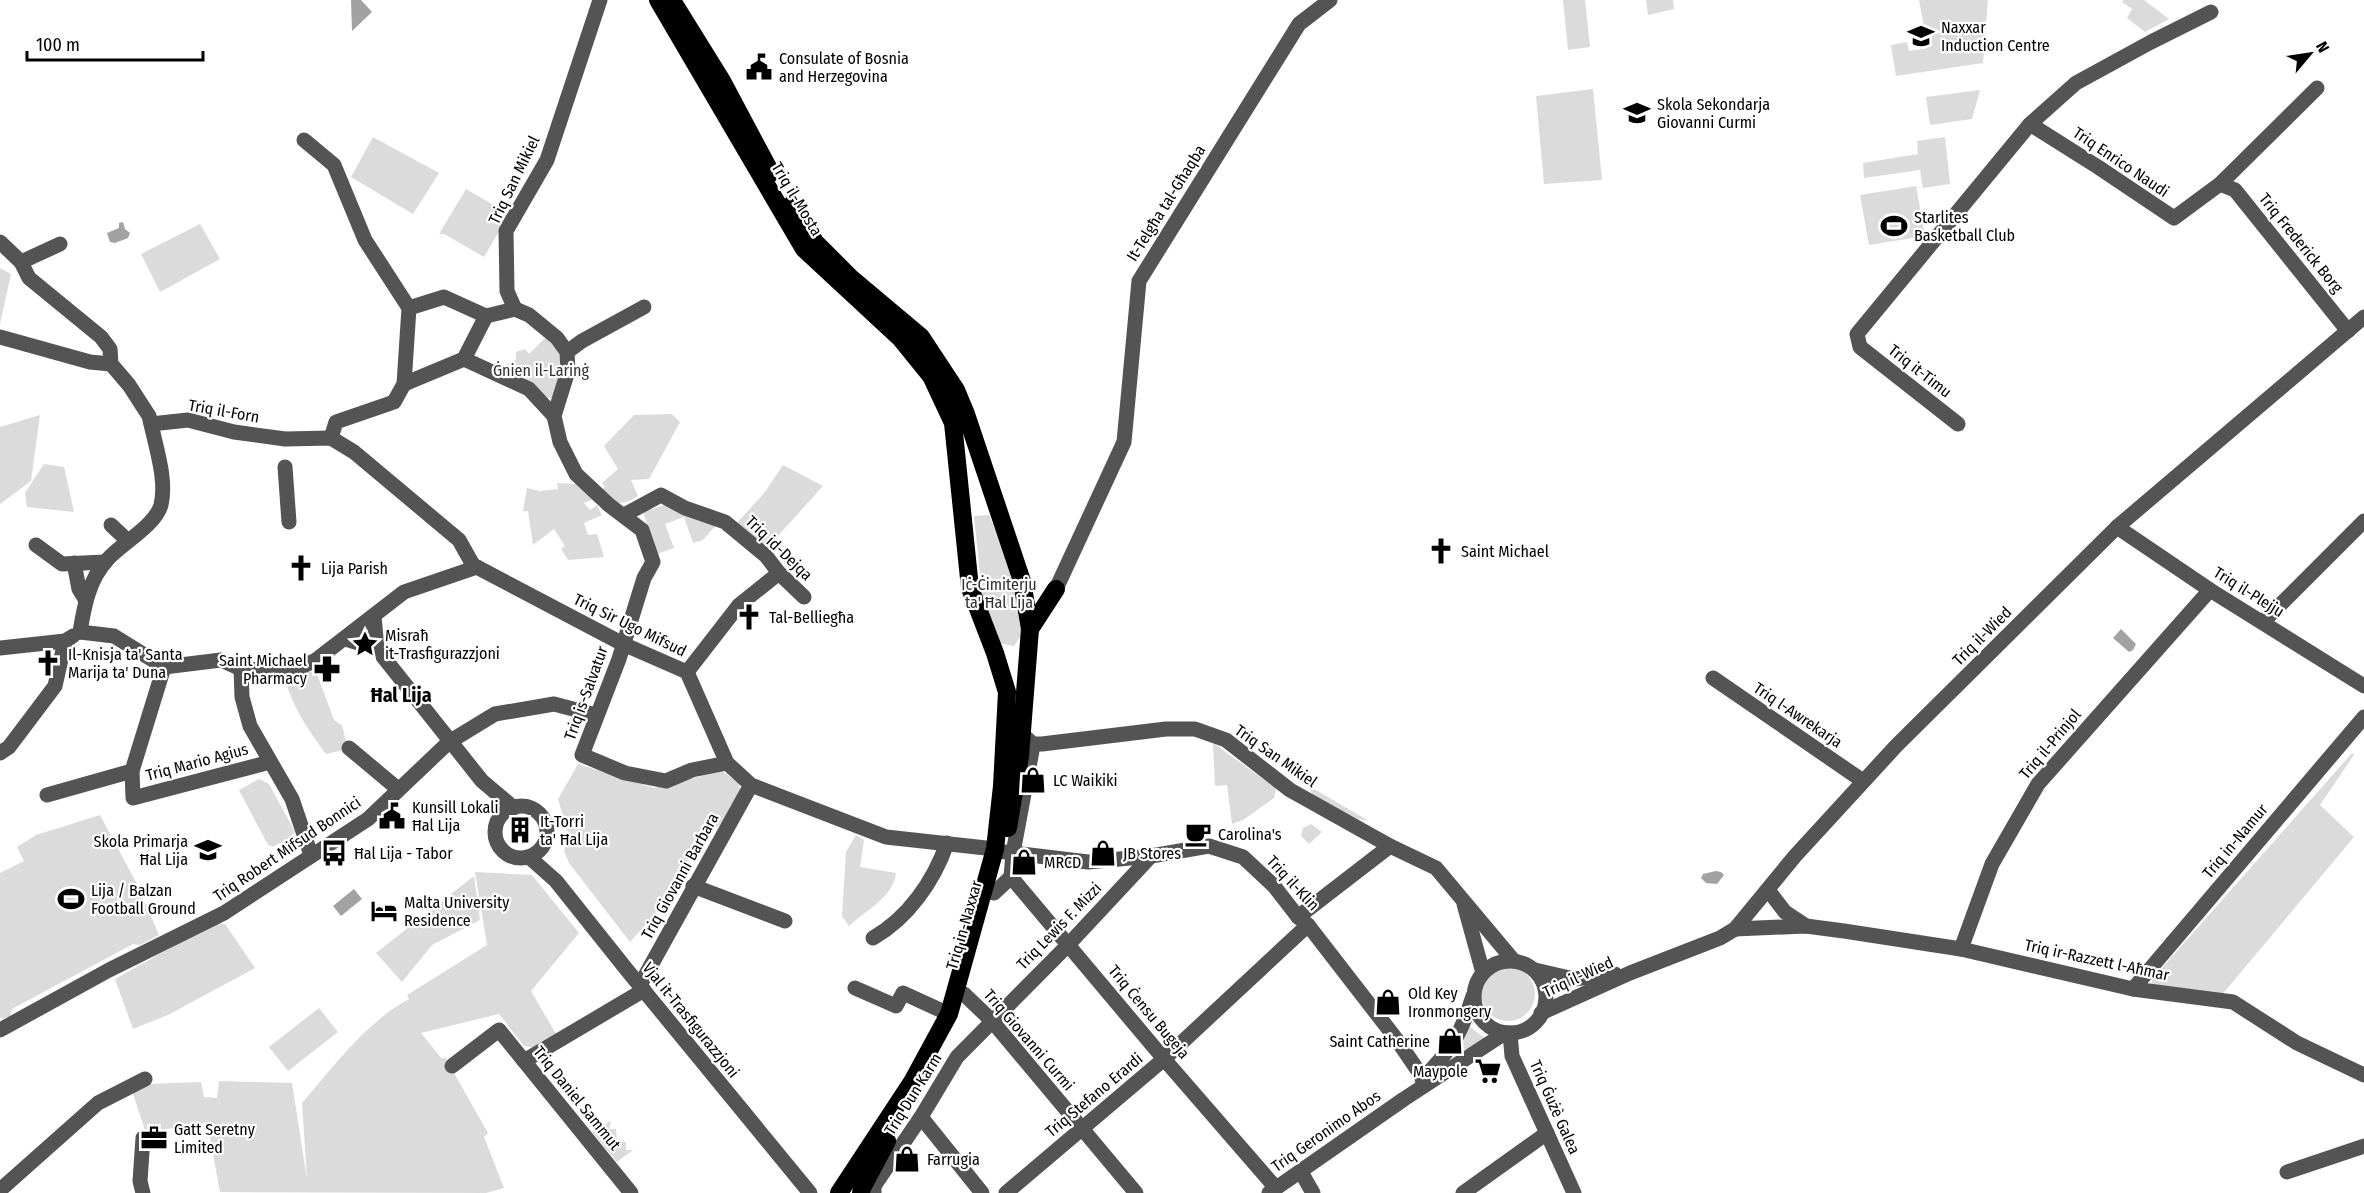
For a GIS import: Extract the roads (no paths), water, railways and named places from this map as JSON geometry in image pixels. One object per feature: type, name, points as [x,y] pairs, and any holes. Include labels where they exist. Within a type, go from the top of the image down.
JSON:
[{"type":"highway","name":"Triq il-Mosta","points":[[658,0],[804,249],[902,339],[931,376],[959,418]]},
{"type":"highway","name":"Triq il-Mosta","points":[[672,0],[722,81],[776,182],[815,242],[852,279],[921,338],[956,390],[959,418]]},
{"type":"highway","name":"Triq in-Naxxar","points":[[861,1193],[874,1162],[946,1045],[964,994],[994,893],[1031,750],[1022,734],[1029,636],[1022,581],[994,500],[959,418]]},
{"type":"highway","name":"Triq in-Naxxar","points":[[839,1193],[912,1082],[949,1014],[1004,851],[1002,786],[1007,692],[970,588],[963,513],[959,418]]},
{"type":"highway","points":[[963,513],[970,499],[977,496],[987,496],[994,500]]},
{"type":"highway","points":[[1022,581],[1042,592],[1056,589]]},
{"type":"highway","points":[[995,653],[1003,660],[1020,656],[1056,589]]},
{"type":"highway","points":[[867,1193],[874,1162]]},
{"type":"street","name":"Triq San Mikiel","points":[[515,309],[507,291],[506,231],[547,160],[600,0]]},
{"type":"street","name":"It-Telgħa tal-Għaqba","points":[[1056,589],[1124,442],[1139,281],[1299,24],[1330,0]]},
{"type":"street","points":[[2030,124],[2076,83],[2211,12]]},
{"type":"street","points":[[2220,184],[2317,88]]},
{"type":"street","name":"Triq Enrico Naudi","points":[[2030,124],[2174,218],[2220,184]]},
{"type":"street","name":"Triq it-Timu","points":[[1958,424],[1860,347],[1857,334],[2030,124]]},
{"type":"street","points":[[304,140],[334,165],[364,240],[410,308],[404,384],[394,402],[336,423],[331,438],[354,452],[459,540],[473,565],[477,567]]},
{"type":"street","name":"Triq Frederick Borg","points":[[2220,184],[2235,189],[2348,331]]},
{"type":"street","points":[[0,242],[21,262],[29,278],[101,337],[110,349],[111,364],[129,385],[149,416],[151,424],[162,488],[160,507],[146,528],[127,540],[105,562],[85,599],[80,632]]},
{"type":"street","points":[[21,262],[60,244]]},
{"type":"street","points":[[410,308],[444,297],[486,316],[515,309],[529,315],[557,338],[567,352],[568,371],[554,416]]},
{"type":"street","points":[[567,352],[582,341],[644,307]]},
{"type":"street","points":[[404,384],[464,359],[486,316]]},
{"type":"street","name":"Triq il-Wied","points":[[1541,1013],[1630,973],[1719,938],[1735,929],[1795,856],[1863,781],[2117,527],[2364,317]]},
{"type":"street","points":[[0,336],[90,362],[111,364]]},
{"type":"street","points":[[464,359],[529,389],[554,416],[560,442],[576,474],[609,506],[624,515]]},
{"type":"street","name":"Triq il-Forn","points":[[151,424],[188,420],[234,432],[285,439],[331,438]]},
{"type":"street","points":[[285,467],[289,522]]},
{"type":"street","name":"Triq id-Dejqa","points":[[624,515],[661,495],[685,508],[725,522],[766,556],[779,573],[804,597]]},
{"type":"street","name":"Triq is-Salvatur","points":[[624,515],[642,530],[653,562],[644,578],[623,644],[582,755],[625,773],[666,781],[692,770],[727,764]]},
{"type":"street","points":[[2263,622],[2364,521]]},
{"type":"street","points":[[111,525],[127,540]]},
{"type":"street","name":"Triq il-Plejju","points":[[2117,527],[2210,590],[2364,686]]},
{"type":"street","points":[[36,545],[62,564],[105,562]]},
{"type":"street","points":[[74,563],[78,589],[85,599]]},
{"type":"street","points":[[0,648],[65,641],[80,632],[114,636],[164,667],[220,660],[241,669],[274,670],[301,667],[316,660],[346,639],[404,592],[477,567]]},
{"type":"street","name":"Triq Sir Ugo Mifsud","points":[[477,567],[623,644],[687,672],[727,764],[751,785],[886,837],[1004,851]]},
{"type":"street","points":[[687,672],[739,605],[779,573]]},
{"type":"street","name":"Triq il-Prinjol","points":[[1961,949],[1992,864],[2038,784],[2210,590]]},
{"type":"street","points":[[346,639],[377,649],[374,616]]},
{"type":"street","points":[[0,753],[9,747],[55,686],[65,641]]},
{"type":"street","name":"Vjal it-Trasfigurazzjoni","points":[[377,649],[482,782],[514,808],[527,807],[541,815],[547,831],[543,846],[556,881]]},
{"type":"street","points":[[47,795],[132,771],[164,667]]},
{"type":"street","points":[[241,669],[242,697],[250,726],[292,799],[311,855]]},
{"type":"street","name":"Triq l-Awrekarja","points":[[1713,678],[1863,781]]},
{"type":"street","name":"Triq Robert Mifsud Bonnici","points":[[0,1030],[109,970],[224,913],[368,819],[449,742],[495,714],[554,704],[596,716]]},
{"type":"street","name":"Triq in-Namur","points":[[2133,989],[2364,717]]},
{"type":"street","name":"Triq San Mikiel","points":[[1031,750],[1166,729],[1195,729],[1226,740],[1290,790],[1390,846],[1436,868],[1514,961]]},
{"type":"street","points":[[349,748],[398,789]]},
{"type":"street","name":"Triq Mario Agius","points":[[132,771],[133,798],[270,762]]},
{"type":"street","name":"Vjal it-Trasfigurazzjoni","points":[[482,782],[498,820],[496,837],[500,847],[512,856],[529,857],[556,881],[799,1187],[810,1193]]},
{"type":"street","name":"Triq Giovanni Barbara","points":[[642,987],[693,886],[751,785]]},
{"type":"street","points":[[498,820],[504,813],[514,808]]},
{"type":"street","points":[[873,938],[883,932],[918,898],[939,867],[947,843]]},
{"type":"street","points":[[529,857],[543,846]]},
{"type":"street","name":"Triq il-Klin","points":[[1004,851],[1088,862],[1151,856],[1209,846],[1243,857],[1274,886],[1303,921],[1397,1040],[1423,1078]]},
{"type":"street","name":"Triq Stefano Erardi","points":[[1006,1193],[1164,1059],[1303,921],[1390,846]]},
{"type":"street","name":"Triq in-Naxxar","points":[[1004,851],[1011,876]]},
{"type":"street","name":"Triq Lewis F. Mizzi","points":[[992,1021],[1068,945],[1151,856]]},
{"type":"street","points":[[994,893],[1011,876]]},
{"type":"street","name":"Triq Ċensu Bugeja","points":[[1011,876],[1273,1190]]},
{"type":"street","points":[[693,886],[784,921]]},
{"type":"street","name":"Triq ir-Razzett l-Aħmar","points":[[1768,890],[1785,912],[1806,926]]},
{"type":"street","name":"Triq San Mikiel","points":[[1462,898],[1483,973]]},
{"type":"street","name":"Triq ir-Razzett l-Aħmar","points":[[1735,929],[1806,926],[1961,949],[2133,989],[2233,1002],[2297,1043],[2364,1075]]},
{"type":"street","points":[[1514,961],[1535,970],[1545,989],[1546,1000],[1532,1026],[1524,1031],[1507,1033],[1495,1030],[1485,1023],[1474,1003],[1474,992],[1483,973],[1497,963],[1514,961]]},
{"type":"street","name":"Triq il-Wied","points":[[1535,970],[1574,979],[1630,973]]},
{"type":"street","points":[[524,1061],[642,987]]},
{"type":"street","points":[[855,988],[896,1006],[903,993],[949,1014]]},
{"type":"street","name":"Triq Geronimo Abos","points":[[1404,1099],[1441,1062],[1465,1021],[1474,992]]},
{"type":"street","name":"Triq Giovanni Curmi","points":[[964,994],[992,1021],[1136,1193]]},
{"type":"street","name":"Triq Dun Karm","points":[[874,1193],[874,1186],[921,1117],[957,1058],[992,1021]]},
{"type":"street","name":"Triq Daniel Sammut","points":[[452,1066],[499,1030],[626,1191]]},
{"type":"street","name":"Triq Geronimo Abos","points":[[1273,1190],[1404,1099],[1507,1033]]},
{"type":"street","name":"Triq Ġużè Galea","points":[[1507,1033],[1512,1056],[1574,1193]]},
{"type":"street","name":"Triq il-Klin","points":[[1397,1040],[1422,1058],[1441,1062]]},
{"type":"street","points":[[0,1190],[98,1103],[145,1080]]},
{"type":"street","points":[[921,1117],[982,1193]]},
{"type":"street","points":[[1463,1193],[1547,1133]]},
{"type":"street","points":[[142,1138],[140,1181],[143,1193]]},
{"type":"street","points":[[2287,1172],[2364,1146]]},
{"type":"street","points":[[1301,1172],[1313,1193]]},
{"type":"place","name":"Naxxar Induction Centre","points":[[1921,36]]},
{"type":"place","name":"Consulate of Bosnia and Herzegovina","points":[[759,67]]},
{"type":"place","name":"Skola Sekondarja Giovanni Curmi","points":[[1637,113]]},
{"type":"place","name":"Starlites Basketball Club","points":[[1894,226]]},
{"type":"place","name":"Saint Michael","points":[[1441,551]]},
{"type":"place","name":"Lija Parish","points":[[301,568]]},
{"type":"place","name":"Tal-Belliegħa","points":[[749,617]]},
{"type":"place","name":"Misraħ it-Trasfigurazzjoni","points":[[365,644]]},
{"type":"place","name":"Il-Knisja ta' Santa Marija ta' Duna","points":[[48,663]]},
{"type":"place","name":"Saint Michael Pharmacy","points":[[327,669]]},
{"type":"place","name":"LC Waikiki","points":[[1033,780]]},
{"type":"place","name":"Kunsill Lokali Ħal Lija","points":[[392,816]]},
{"type":"place","name":"It-Torri ta' Ħal Lija","points":[[520,830]]},
{"type":"place","name":"Carolina's","points":[[1198,834]]},
{"type":"place","name":"Skola Primarja Ħal Lija","points":[[208,850]]},
{"type":"place","name":"Ħal Lija - Tabor","points":[[334,853]]},
{"type":"place","name":"JB Stores","points":[[1103,853]]},
{"type":"place","name":"MRCD","points":[[1024,862]]},
{"type":"place","name":"Lija / Balzan Football Ground","points":[[71,899]]},
{"type":"place","name":"Malta University Residence","points":[[384,911]]},
{"type":"place","name":"Old Key Ironmongery","points":[[1388,1002]]},
{"type":"place","name":"Saint Catherine","points":[[1450,1041]]},
{"type":"place","name":"Maypole","points":[[1488,1071]]},
{"type":"place","name":"Gatt Seretny Limited","points":[[154,1138]]},
{"type":"place","name":"Farrugia","points":[[907,1159]]},
{"type":"district","name":"Ħal Lija","points":[[401,695]]},
{"type":"park label","name":"Ġnien il-Larinġ","points":[[541,370]]},
{"type":"park label","name":"Iċ-Ċimiterju ta' Ħal Lija","points":[[999,593]]}]
